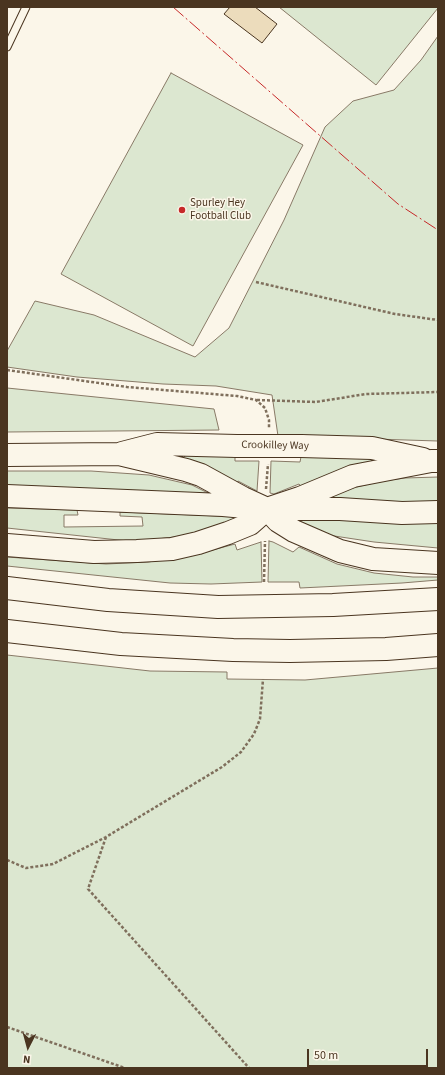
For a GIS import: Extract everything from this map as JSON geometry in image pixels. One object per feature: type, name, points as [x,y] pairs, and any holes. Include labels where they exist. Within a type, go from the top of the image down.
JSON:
[{"type":"main road","name":"Crookilley Way","points":[[7,456],[119,454],[157,444],[372,448],[435,461]]},
{"type":"main road","name":"Crookilley Way","points":[[119,454],[186,470],[200,475],[243,498],[340,508],[402,512],[438,512]]},
{"type":"main road","name":"Crookilley Way","points":[[7,496],[223,505],[300,498],[353,476],[435,461]]},
{"type":"main road","points":[[7,545],[94,552],[136,552],[172,549],[198,543],[250,524],[267,501],[278,521],[294,531],[340,551],[373,559],[438,563]]},
{"type":"main road","points":[[7,588],[108,600],[218,607],[332,606],[438,599]]},
{"type":"main road","points":[[7,631],[121,644],[234,650],[290,651],[386,649],[438,644]]},
{"type":"lane","points":[[7,47],[26,7]]},
{"type":"path","points":[[256,282],[395,314],[438,320]]},
{"type":"path","points":[[7,370],[127,388],[237,396],[256,400],[316,402],[366,394],[438,392]]},
{"type":"path","points":[[256,400],[265,408],[269,420],[269,435]]},
{"type":"path","points":[[267,501],[268,462]]},
{"type":"path","points":[[264,582],[265,541]]},
{"type":"path","points":[[7,860],[26,868],[53,864],[106,837],[222,767],[241,752],[254,734],[260,719],[263,679]]},
{"type":"path","points":[[106,837],[88,889],[249,1068]]},
{"type":"path","points":[[7,1027],[125,1068]]},
{"type":"green space","points":[[279,7],[438,7],[438,8],[376,85]]},
{"type":"green space","points":[[438,36],[438,441],[278,436],[272,395],[216,386],[163,384],[77,377],[7,367],[7,351],[35,301],[94,315],[195,357],[229,328],[284,220],[325,127],[353,101],[394,90],[421,60]]},
{"type":"green space","name":"Spurley Hey Football Club","points":[[171,73],[303,145],[193,346],[61,274]]},
{"type":"green space","points":[[7,388],[214,409],[219,430],[7,432]]},
{"type":"green space","points":[[186,455],[235,456],[235,461],[259,461],[257,491],[238,481],[235,486],[183,458]]},
{"type":"green space","points":[[301,457],[374,458],[374,462],[302,488],[299,484],[274,494],[270,493],[271,461],[300,462]]},
{"type":"green space","points":[[7,471],[91,471],[149,475],[192,485],[216,497],[7,489]]},
{"type":"green space","points":[[438,477],[438,503],[322,499],[348,489],[382,481],[405,478]]},
{"type":"green space","points":[[7,508],[77,510],[78,515],[64,515],[64,527],[143,526],[142,517],[120,516],[120,512],[244,517],[224,525],[184,536],[128,541],[7,528]]},
{"type":"green space","points":[[290,519],[438,521],[438,548],[374,542],[321,534]]},
{"type":"green space","points":[[269,541],[293,552],[299,547],[337,564],[374,573],[413,577],[438,577],[438,580],[300,588],[299,582],[268,582]]},
{"type":"green space","points":[[261,542],[262,582],[211,584],[170,583],[7,566],[7,557],[106,564],[148,562],[190,556],[235,544],[237,550]]},
{"type":"green space","points":[[7,655],[150,671],[227,672],[227,679],[305,680],[438,668],[438,1068],[7,1068]]},
{"type":"building","points":[[230,7],[255,7],[277,24],[262,43],[224,14]]},
{"type":"power","points":[[173,7],[398,204],[438,230]]},
{"type":"place","name":"Spurley Hey Football Club","points":[[182,210]]}]
